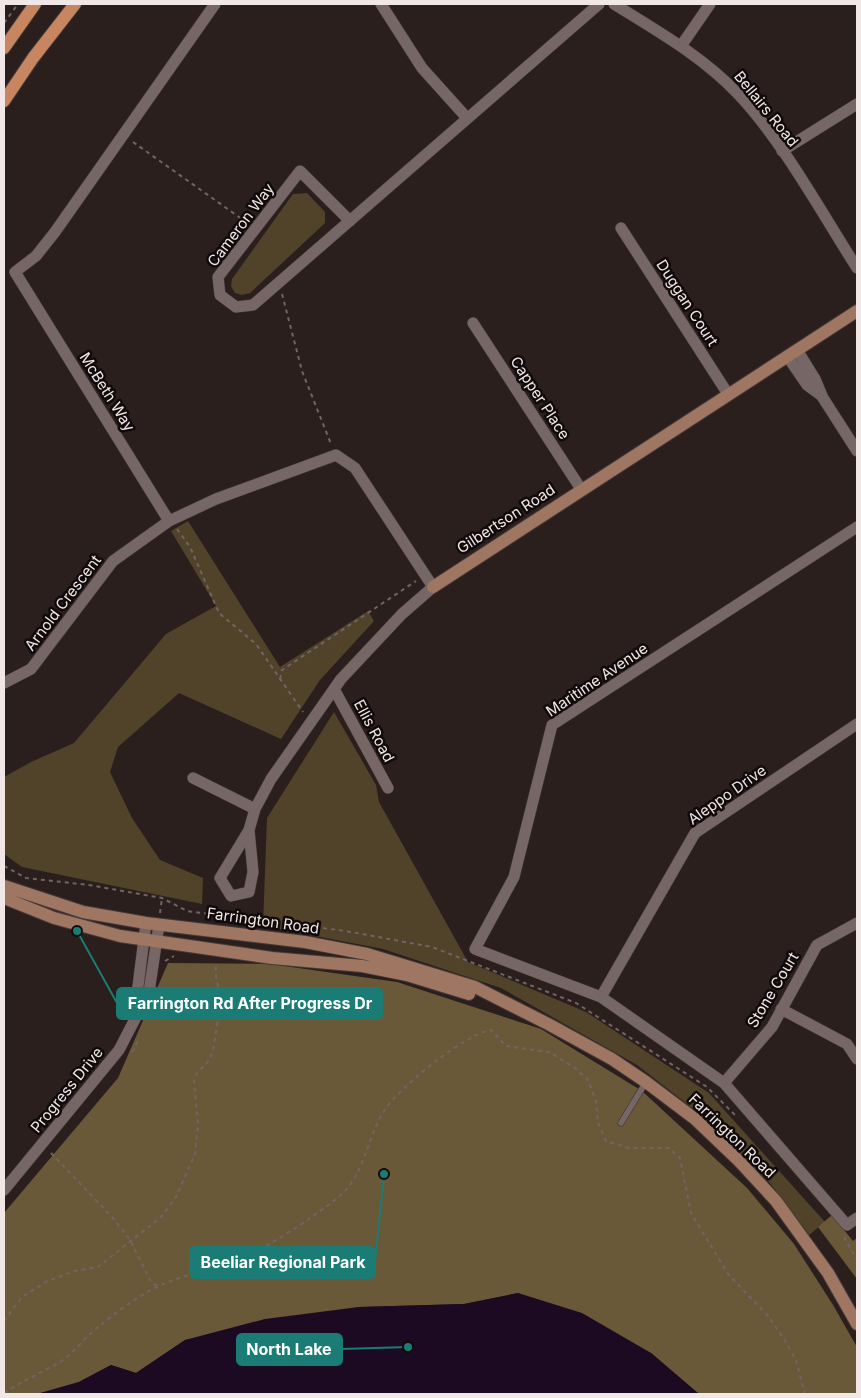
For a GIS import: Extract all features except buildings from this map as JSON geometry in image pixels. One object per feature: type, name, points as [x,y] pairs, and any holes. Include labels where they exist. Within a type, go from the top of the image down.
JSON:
[{"type":"main road","points":[[4,48],[35,4]]},
{"type":"main road","points":[[4,101],[33,58],[75,4]]},
{"type":"main road","name":"Gilbertson Road","points":[[433,587],[857,311]]},
{"type":"main road","name":"Farrington Road","points":[[4,886],[83,912],[152,924],[305,942],[366,954],[475,987],[550,1025],[612,1059],[646,1082],[695,1119],[739,1161],[776,1201],[828,1273],[857,1324]]},
{"type":"main road","name":"Farrington Road","points":[[4,898],[54,918],[92,929],[219,951],[362,966],[406,975],[512,1007]]},
{"type":"street","points":[[4,277],[15,272],[36,256],[215,4]]},
{"type":"street","points":[[381,4],[422,68],[467,118]]},
{"type":"street","name":"Cameron Way","points":[[350,220],[300,171],[218,277],[220,296],[236,307],[253,305],[599,4]]},
{"type":"street","name":"Bellairs Road","points":[[614,4],[681,46],[717,73],[738,94],[782,151],[857,268]]},
{"type":"street","points":[[681,46],[710,4]]},
{"type":"street","points":[[782,151],[857,104]]},
{"type":"street","name":"Duggan Court","points":[[621,228],[728,394]]},
{"type":"street","name":"McBeth Way","points":[[15,272],[169,521]]},
{"type":"street","name":"Capper Place","points":[[473,323],[582,489]]},
{"type":"street","points":[[792,353],[815,379],[823,398],[857,451]]},
{"type":"street","points":[[169,521],[216,498],[336,454],[355,468],[433,587]]},
{"type":"street","name":"Arnold Crescent","points":[[4,683],[31,669],[113,561],[169,521]]},
{"type":"street","name":"Maritime Avenue","points":[[475,950],[514,877],[552,725],[857,527]]},
{"type":"street","name":"Gilbertson Road","points":[[249,830],[253,872],[249,892],[231,896],[220,878],[249,830],[254,809],[271,779],[334,689],[402,614],[433,587]]},
{"type":"street","name":"Ellis Road","points":[[334,689],[388,788]]},
{"type":"street","name":"Aleppo Drive","points":[[601,997],[695,833],[857,724]]},
{"type":"street","points":[[193,778],[254,809]]},
{"type":"street","name":"Stone Court","points":[[724,1084],[772,1027],[817,945],[857,923]]},
{"type":"street","name":"Progress Drive","points":[[4,1190],[119,1050],[129,1034],[142,1003],[149,992],[152,924]]},
{"type":"street","name":"Farrington Road","points":[[475,950],[601,997],[724,1084],[847,1225],[857,1218]]},
{"type":"street","points":[[781,1009],[847,1044],[857,1059]]},
{"type":"lane","points":[[621,1123],[646,1082]]},
{"type":"path","points":[[4,22],[18,4]]},
{"type":"path","points":[[123,135],[255,228]]},
{"type":"path","points":[[279,282],[302,372],[336,454]]},
{"type":"path","points":[[169,521],[179,530],[190,547],[219,613],[256,644],[305,714],[312,720]]},
{"type":"path","points":[[280,679],[282,670],[418,580],[433,587]]},
{"type":"path","points":[[220,931],[221,916]]},
{"type":"path","points":[[4,1321],[22,1298],[30,1292],[60,1277],[98,1266],[161,1218],[176,1197],[195,1154],[198,1125],[194,1081],[195,1076],[211,1057],[220,1007],[220,987],[215,970],[219,951]]},
{"type":"path","points":[[164,962],[174,956],[182,957]]},
{"type":"path","points":[[4,1393],[60,1362],[96,1329],[160,1286],[238,1259],[273,1243],[342,1193],[358,1174],[369,1140],[384,1109],[403,1090],[456,1046],[480,1032],[491,1030],[506,1046],[549,1052],[575,1068],[588,1080],[596,1101],[598,1123],[606,1141],[629,1148],[669,1148],[680,1158],[691,1213],[728,1274],[768,1316],[784,1339],[796,1360],[805,1394]]},
{"type":"path","points":[[129,1056],[142,1032]]},
{"type":"path","points":[[50,1152],[112,1217],[130,1240],[152,1284],[160,1286]]},
{"type":"shaded area","points":[[307,193],[325,212],[325,223],[250,293],[242,295],[235,293],[231,286],[232,279],[293,194]]},
{"type":"shaded area","points":[[188,521],[280,667],[368,611],[374,621],[320,680],[281,739],[179,693],[118,747],[110,772],[132,818],[160,860],[203,878],[202,904],[22,867],[4,854],[4,777],[31,762],[74,743],[166,634],[216,606],[171,531]]},
{"type":"shaded area","points":[[334,712],[376,785],[379,802],[468,962],[586,1012],[709,1093],[825,1222],[809,1235],[770,1183],[696,1111],[637,1065],[501,988],[383,949],[263,926],[267,818]]},
{"type":"shaded area","points":[[168,963],[270,964],[397,982],[541,1029],[642,1091],[747,1188],[794,1244],[857,1347],[857,1394],[699,1394],[651,1353],[518,1293],[464,1304],[359,1307],[185,1340],[136,1373],[111,1365],[79,1382],[37,1394],[4,1394],[4,1213],[118,1078]]},
{"type":"shaded area","points":[[832,1215],[853,1241],[857,1238],[857,1279],[818,1227]]},
{"type":"shaded area","points":[[518,1293],[582,1313],[651,1353],[699,1394],[37,1394],[79,1382],[111,1365],[136,1373],[185,1340],[265,1319],[359,1307],[464,1304]]},
{"type":"place","name":"Farrington Rd After Progress Dr","points":[[77,931]]},
{"type":"place","name":"Beeliar Regional Park","points":[[384,1174]]},
{"type":"place","name":"North Lake","points":[[408,1347]]}]
